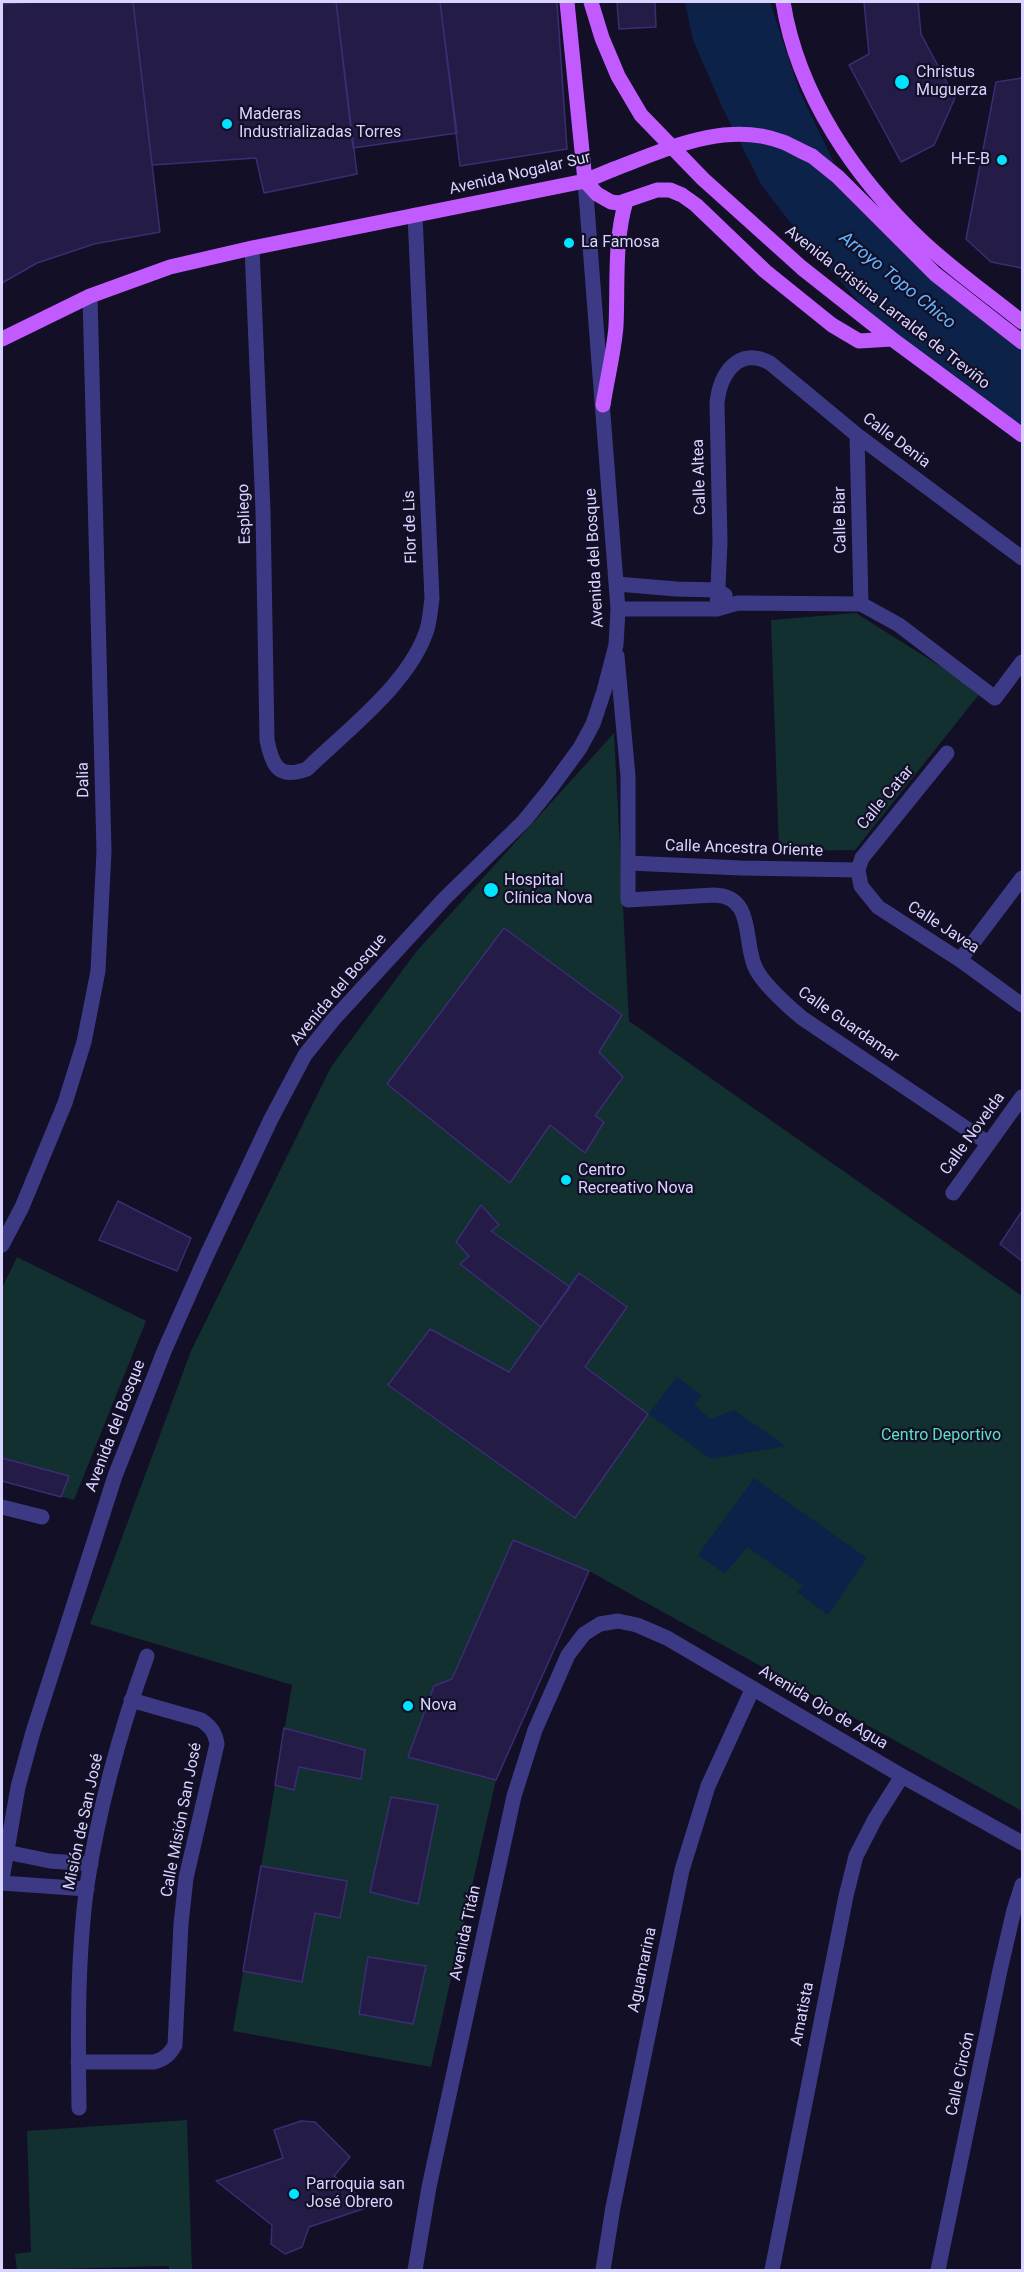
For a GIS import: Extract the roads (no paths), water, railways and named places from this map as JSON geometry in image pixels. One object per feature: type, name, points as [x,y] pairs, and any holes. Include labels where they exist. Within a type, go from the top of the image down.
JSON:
[{"type":"main road","points":[[567,2],[585,181],[597,194],[611,202],[619,203],[657,190],[670,190],[682,195],[696,205],[765,270],[832,325],[859,341],[892,339]]},
{"type":"main road","name":"Avenida Cristina Larralde de Treviño","points":[[591,2],[602,38],[618,76],[641,115],[703,179],[794,261],[892,339],[1023,435]]},
{"type":"main road","points":[[783,2],[787,28],[798,63],[822,115],[852,161],[880,197],[924,243],[1023,322]]},
{"type":"main road","name":"Avenida Nogalar Sur","points":[[2,339],[90,296],[170,267],[252,248],[585,181],[687,142],[710,136],[756,136],[782,142],[812,156],[838,177],[935,274],[1023,342]]},
{"type":"main road","points":[[603,405],[616,328],[617,257],[622,214],[626,201]]},
{"type":"street","name":"Avenida del Bosque","points":[[2,1881],[18,1787],[33,1732],[115,1476],[165,1349],[271,1119],[305,1056],[333,1020],[445,898],[502,844],[550,789],[580,747],[593,724],[604,692],[616,645],[618,609],[585,181]]},
{"type":"street","name":"Flor de Lis","points":[[285,774],[294,774],[307,769],[399,680],[415,658],[426,633],[431,587],[415,215]]},
{"type":"street","name":"Espliego","points":[[252,248],[263,511],[267,740],[271,757],[285,774]]},
{"type":"street","name":"Dalia","points":[[2,1245],[22,1207],[65,1103],[84,1042],[98,971],[104,851],[90,296]]},
{"type":"street","name":"Calle Denia","points":[[748,358],[760,358],[770,363],[857,435],[1023,558]]},
{"type":"street","name":"Calle Altea","points":[[717,609],[720,542],[718,387],[724,374],[735,364],[748,358]]},
{"type":"street","name":"Calle Biar","points":[[857,435],[861,604]]},
{"type":"street","points":[[617,584],[717,590],[738,603]]},
{"type":"street","points":[[618,609],[717,609],[738,603],[861,604],[899,626],[995,698],[1023,662]]},
{"type":"street","points":[[616,645],[627,756],[628,863]]},
{"type":"street","name":"Calle Catar","points":[[858,870],[869,847],[947,753]]},
{"type":"street","name":"Calle Ancestra Oriente","points":[[628,863],[858,870]]},
{"type":"street","name":"Calle Guardamar","points":[[628,863],[628,900],[714,895],[723,895],[733,900],[743,913],[755,968],[782,1001],[802,1018],[988,1143]]},
{"type":"street","name":"Calle Javea","points":[[858,870],[861,886],[878,908],[960,960],[1023,1005]]},
{"type":"street","points":[[960,960],[1023,878]]},
{"type":"street","name":"Calle Novelda","points":[[953,1193],[1023,1097]]},
{"type":"street","points":[[2,1507],[42,1517]]},
{"type":"street","name":"Avenida Ojo de Agua","points":[[600,1623],[618,1621],[637,1625],[667,1638],[902,1776],[1023,1843]]},
{"type":"street","name":"Avenida Titán","points":[[415,2271],[429,2187],[514,1796],[535,1730],[568,1655],[584,1634],[600,1623]]},
{"type":"street","name":"Misión de San José","points":[[79,2108],[81,1946],[87,1888],[102,1808],[131,1700],[147,1656]]},
{"type":"street","name":"Aguamarina","points":[[603,2271],[613,2207],[682,1870],[708,1786],[753,1688]]},
{"type":"street","name":"Calle Misión San José","points":[[78,2062],[154,2062],[163,2059],[175,2045],[181,1924],[186,1878],[217,1744],[210,1726],[201,1720],[131,1700]]},
{"type":"street","name":"Amatista","points":[[772,2271],[803,2106],[856,1856],[902,1776]]},
{"type":"street","points":[[6,1852],[50,1861],[91,1864]]},
{"type":"street","points":[[2,1881],[87,1888]]},
{"type":"street","name":"Calle Circón","points":[[938,2271],[1000,1970],[1014,1911],[1023,1886]]},
{"type":"water","name":"Arroyo Topo Chico","points":[[685,2],[770,2],[799,90],[854,204],[935,274],[1022,340],[1022,435],[892,339],[807,244],[762,186],[723,109],[693,40]]},
{"type":"water","points":[[677,1377],[702,1396],[694,1405],[711,1419],[734,1410],[786,1446],[711,1459],[648,1414]]},
{"type":"water","points":[[754,1478],[867,1558],[828,1615],[797,1592],[803,1586],[747,1547],[725,1574],[698,1555]]},
{"type":"place","name":"Christus Muguerza","points":[[902,82]]},
{"type":"place","name":"Maderas Industrializadas Torres","points":[[227,124]]},
{"type":"place","name":"H-E-B","points":[[1002,160]]},
{"type":"place","name":"La Famosa","points":[[569,243]]},
{"type":"place","name":"Hospital Clínica Nova","points":[[491,890]]},
{"type":"place","name":"Centro Recreativo Nova","points":[[566,1180]]},
{"type":"place","name":"Nova","points":[[408,1706]]},
{"type":"place","name":"Parroquia san José Obrero","points":[[294,2194]]},
{"type":"park label","name":"Centro Deportivo","points":[[941,1436]]}]
